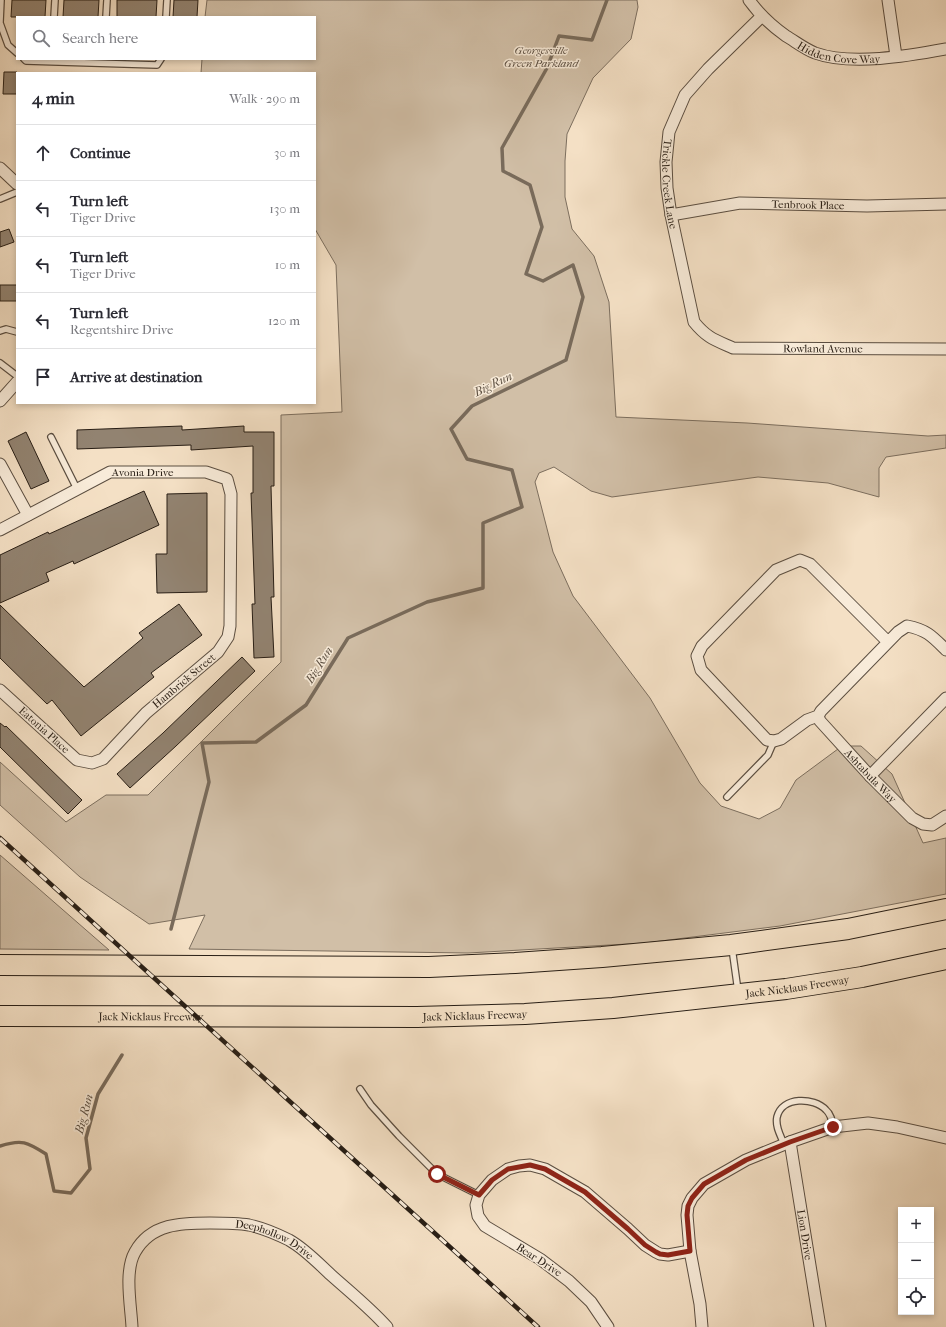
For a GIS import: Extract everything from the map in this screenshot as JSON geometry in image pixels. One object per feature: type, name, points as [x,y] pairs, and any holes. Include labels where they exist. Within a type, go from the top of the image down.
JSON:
[{"type":"highway","points":[[0,965],[429,966],[523,963],[731,945],[848,929],[946,910]]},
{"type":"highway","name":"Jack Nicklaus Freeway","points":[[0,1016],[447,1017],[525,1014],[613,1008],[738,995],[862,977],[946,960]]},
{"type":"street","name":"Hidden Cove Way","points":[[749,0],[758,12],[781,32],[801,46],[815,53],[836,58],[854,60],[946,49]]},
{"type":"street","points":[[888,0],[896,56]]},
{"type":"street","name":"Trickle Creek Lane","points":[[704,334],[694,322],[671,215],[667,188],[667,147],[669,132],[685,94],[762,16]]},
{"type":"street","points":[[0,168],[16,183]]},
{"type":"street","name":"Tenbrook Place","points":[[671,215],[740,203],[867,206],[946,204]]},
{"type":"street","name":"Rowland Avenue","points":[[704,334],[733,348],[946,349]]},
{"type":"street","points":[[0,401],[16,383]]},
{"type":"street","points":[[0,464],[28,515]]},
{"type":"street","name":"Avonia Drive","points":[[0,530],[110,472],[206,472],[227,479]]},
{"type":"street","name":"Hambrick Street","points":[[92,763],[103,759],[146,713],[218,652],[228,637],[230,626],[231,494],[227,479]]},
{"type":"street","points":[[888,642],[810,564],[800,560],[776,570],[702,646],[697,656],[701,670],[767,740],[774,741],[781,739],[807,720],[818,716],[821,711],[888,642],[898,632],[907,626],[920,628],[946,650]]},
{"type":"street","name":"Eatonia Place","points":[[0,690],[77,760],[92,763]]},
{"type":"street","points":[[870,776],[946,698]]},
{"type":"street","name":"Ashtabula Way","points":[[818,716],[820,721],[870,776],[912,818],[923,824],[932,825],[946,816]]},
{"type":"street","points":[[702,1327],[700,1304],[690,1251],[687,1215],[688,1206],[697,1190],[704,1184],[746,1160],[787,1143],[833,1127],[868,1123],[897,1127],[946,1138]]},
{"type":"street","name":"Lion Drive","points":[[787,1143],[820,1327]]},
{"type":"street","points":[[479,1195],[492,1180],[508,1169],[530,1165],[545,1169],[585,1192],[645,1245],[656,1252],[668,1255],[690,1251]]},
{"type":"street","name":"Bear Drive","points":[[479,1195],[476,1205],[478,1216],[485,1226],[540,1259],[569,1281],[591,1302],[608,1327]]},
{"type":"street","name":"Deephollow Drive","points":[[132,1327],[130,1272],[134,1252],[147,1237],[157,1231],[170,1225],[183,1223],[228,1223],[250,1226],[271,1231],[291,1241],[308,1254],[377,1316],[387,1327]]},
{"type":"lane","points":[[1,0],[0,22],[8,45],[16,52]]},
{"type":"lane","points":[[54,16],[55,0]]},
{"type":"lane","points":[[106,0],[106,16]]},
{"type":"lane","points":[[166,16],[168,0]]},
{"type":"lane","points":[[26,60],[104,61],[157,65],[160,60]]},
{"type":"lane","points":[[0,199],[16,192]]},
{"type":"lane","points":[[0,331],[6,329],[16,332]]},
{"type":"lane","points":[[0,363],[16,375]]},
{"type":"lane","points":[[51,437],[77,489]]},
{"type":"lane","points":[[727,797],[768,755],[774,741]]},
{"type":"lane","points":[[731,945],[738,995]]},
{"type":"lane","points":[[360,1089],[370,1105],[389,1126],[437,1174],[479,1195]]},
{"type":"lane","points":[[787,1143],[778,1131],[777,1117],[780,1111],[792,1102],[808,1100],[820,1104],[829,1113],[833,1127]]},
{"type":"green space","name":"Georgesville Green Parkland","points":[[207,0],[637,0],[638,7],[631,39],[593,78],[567,134],[565,161],[565,197],[572,229],[594,256],[609,302],[616,417],[747,423],[928,436],[946,435],[946,448],[886,457],[879,468],[879,497],[828,483],[758,477],[612,497],[591,491],[554,467],[539,473],[535,482],[553,552],[573,596],[650,698],[700,783],[721,806],[759,819],[780,808],[796,780],[842,746],[861,746],[892,774],[923,843],[946,838],[946,894],[780,926],[645,943],[468,953],[189,949],[205,915],[149,924],[80,877],[0,805],[0,762],[66,822],[106,795],[148,795],[281,662],[281,415],[342,412],[336,265],[316,231],[316,72],[201,72],[202,60],[316,60],[316,16],[205,16]]},
{"type":"green space","points":[[0,855],[109,950],[0,949]]},
{"type":"building","points":[[12,0],[46,0],[45,16],[11,17]]},
{"type":"building","points":[[64,0],[99,0],[98,16],[63,16]]},
{"type":"building","points":[[117,0],[157,0],[156,16],[117,16]]},
{"type":"building","points":[[174,0],[198,0],[197,16],[173,16]]},
{"type":"building","points":[[4,72],[16,72],[16,94],[3,94]]},
{"type":"building","points":[[9,229],[14,242],[0,247],[0,232]]},
{"type":"building","points":[[0,285],[16,285],[16,301],[0,301]]},
{"type":"building","points":[[182,426],[182,430],[244,426],[244,432],[274,432],[274,486],[271,486],[274,597],[271,597],[274,657],[254,658],[252,604],[255,604],[251,493],[253,493],[253,446],[191,450],[191,445],[77,449],[77,430]]},
{"type":"building","points":[[26,432],[49,481],[31,489],[8,441]]},
{"type":"building","points":[[144,491],[159,525],[74,564],[73,561],[46,573],[49,581],[0,603],[0,555],[48,532],[49,534]]},
{"type":"building","points":[[207,493],[207,592],[157,593],[156,554],[167,554],[167,494]]},
{"type":"building","points":[[179,604],[202,635],[151,673],[154,677],[81,736],[52,700],[47,704],[0,658],[0,605],[84,687],[143,638],[139,633]]},
{"type":"building","points":[[242,657],[255,671],[130,788],[117,774],[163,733]]},
{"type":"building","points":[[0,723],[5,727],[6,726],[82,800],[68,814],[0,747]]},
{"type":"waterway","name":"Big Run","points":[[171,929],[209,782],[202,743],[256,742],[306,705],[348,638],[427,602],[483,588],[483,523],[522,507],[512,470],[467,459],[451,429],[472,406],[566,360],[583,297],[573,265],[543,281],[526,274],[542,227],[530,185],[503,171],[502,148],[547,68],[559,36],[592,40],[607,0]]},
{"type":"waterway","name":"Big Run","points":[[0,1146],[19,1142],[29,1144],[46,1154],[54,1191],[71,1193],[90,1169],[86,1138],[98,1094],[122,1055]]},
{"type":"railway","points":[[0,838],[538,1327]]},
{"type":"route","points":[[437,1174],[479,1195],[492,1180],[508,1169],[530,1165],[545,1169],[585,1192],[645,1245],[660,1254],[668,1255],[690,1251],[687,1215],[688,1206],[697,1190],[704,1184],[746,1160],[790,1142],[833,1127]]}]
